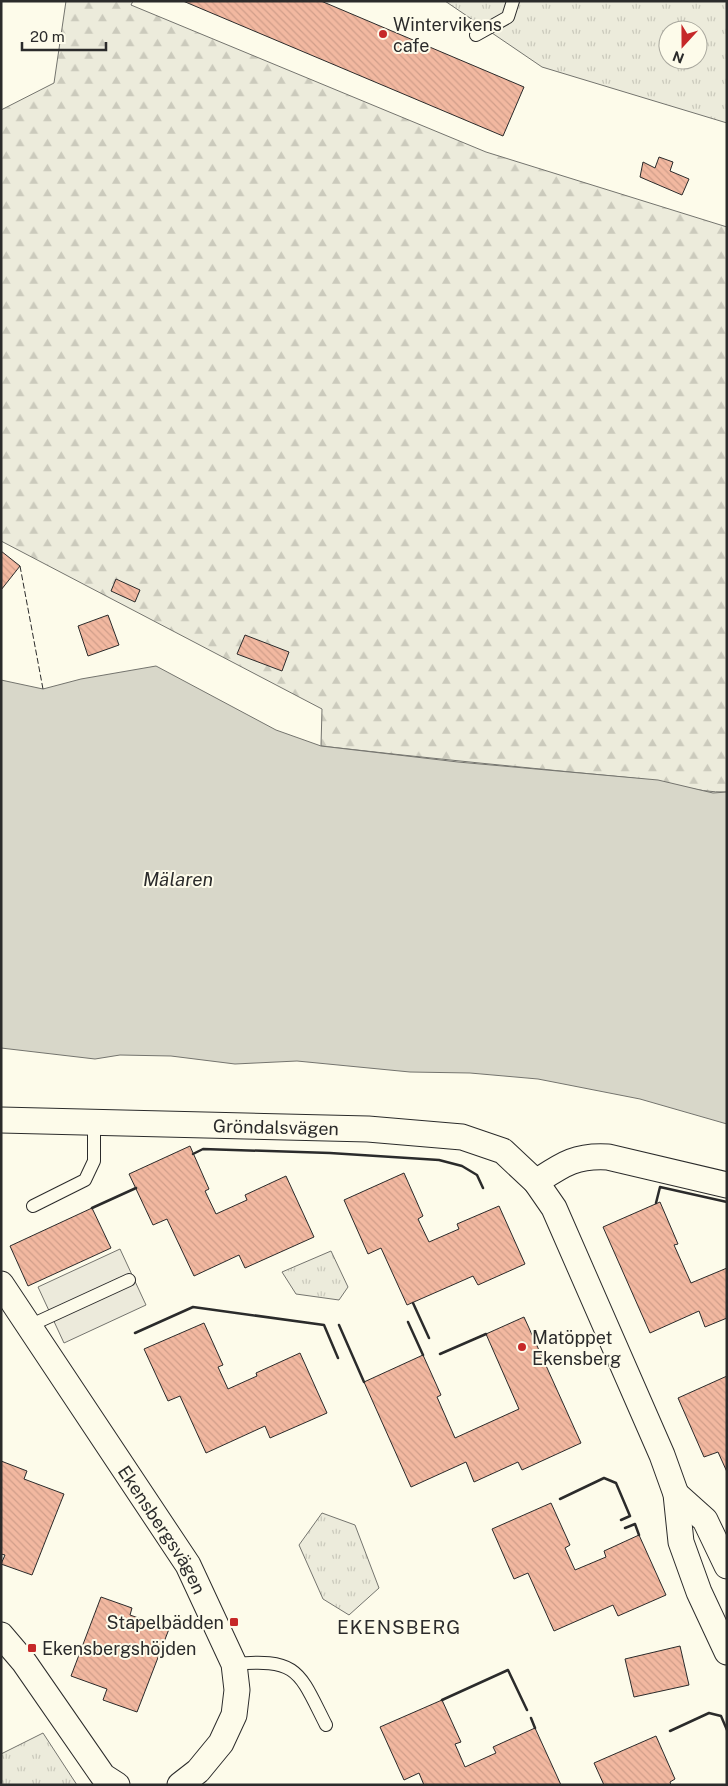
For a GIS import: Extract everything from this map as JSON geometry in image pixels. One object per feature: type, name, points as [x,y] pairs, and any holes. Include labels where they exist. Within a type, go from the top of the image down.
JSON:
[{"type":"street","name":"Gröndalsvägen","points":[[1,1120],[368,1129],[462,1136],[503,1151],[536,1182],[554,1208],[662,1456],[676,1494],[681,1542],[699,1592],[727,1652]]},
{"type":"street","points":[[536,1182],[566,1162],[589,1156],[608,1157],[727,1185]]},
{"type":"street","name":"Ekensbergsvägen","points":[[1,1284],[188,1565],[234,1664],[238,1690],[234,1715],[221,1743],[198,1771],[180,1785]]},
{"type":"street","name":"Gröndalsvägen","points":[[676,1494],[705,1520],[727,1566]]},
{"type":"street","points":[[1,1635],[24,1662],[103,1776],[117,1785]]},
{"type":"lane","points":[[476,35],[508,17],[513,1]]},
{"type":"lane","points":[[33,1206],[85,1180],[94,1161],[94,1123]]},
{"type":"lane","points":[[29,1326],[129,1280]]},
{"type":"lane","points":[[234,1664],[259,1662],[281,1665],[297,1672],[326,1725]]},
{"type":"green space","points":[[66,1],[133,1],[131,5],[486,152],[727,227],[727,792],[704,791],[633,778],[321,746],[322,709],[1,541],[1,110],[54,83]]},
{"type":"green space","points":[[445,1],[727,1],[727,123],[542,67]]},
{"type":"green space","points":[[331,1251],[348,1287],[339,1300],[296,1294],[282,1272]]},
{"type":"green space","points":[[322,1513],[355,1525],[379,1588],[349,1615],[323,1599],[299,1545]]},
{"type":"green space","points":[[43,1733],[77,1785],[1,1785],[1,1754]]},
{"type":"shaded area","points":[[120,1249],[146,1305],[64,1343],[38,1287]]},
{"type":"water","name":"Mälaren","points":[[156,666],[276,730],[321,746],[458,762],[658,780],[713,793],[727,792],[727,1124],[640,1099],[538,1079],[470,1073],[410,1072],[297,1061],[235,1064],[171,1056],[120,1055],[95,1059],[1,1048],[1,680],[43,689],[81,679]]},
{"type":"building","points":[[183,1],[321,1],[524,87],[503,136]]},
{"type":"building","points":[[659,157],[673,162],[670,171],[689,179],[682,195],[640,177],[643,162],[655,168]]},
{"type":"building","points":[[1,551],[20,566],[1,590]]},
{"type":"building","points":[[116,579],[140,590],[135,602],[111,591]]},
{"type":"building","points":[[108,615],[119,645],[88,656],[78,626]]},
{"type":"building","points":[[245,635],[289,652],[282,671],[237,654]]},
{"type":"building","points":[[190,1146],[209,1189],[205,1191],[216,1214],[247,1200],[245,1195],[286,1176],[314,1237],[245,1268],[239,1255],[194,1276],[167,1219],[153,1225],[129,1174]]},
{"type":"building","points":[[404,1173],[423,1216],[418,1219],[429,1242],[459,1229],[457,1224],[499,1206],[525,1264],[478,1285],[473,1276],[407,1305],[381,1248],[368,1254],[344,1200]]},
{"type":"building","points":[[660,1202],[678,1244],[674,1245],[691,1283],[727,1268],[727,1318],[705,1327],[699,1311],[650,1333],[603,1227]]},
{"type":"building","points":[[92,1208],[111,1248],[28,1286],[10,1246]]},
{"type":"building","points":[[524,1317],[581,1443],[522,1470],[518,1462],[474,1482],[466,1462],[411,1487],[364,1382],[423,1355],[441,1395],[437,1397],[455,1438],[519,1409],[486,1334]]},
{"type":"building","points":[[204,1323],[223,1365],[218,1367],[228,1389],[257,1376],[256,1373],[300,1353],[327,1413],[270,1438],[265,1426],[206,1453],[180,1396],[168,1401],[144,1349]]},
{"type":"building","points":[[727,1376],[727,1472],[718,1452],[704,1457],[678,1398]]},
{"type":"building","points":[[1,1461],[27,1471],[24,1479],[64,1494],[32,1575],[1,1564],[5,1555],[1,1554]]},
{"type":"building","points":[[551,1503],[570,1545],[565,1548],[575,1570],[606,1557],[604,1551],[639,1535],[666,1595],[618,1616],[613,1605],[554,1631],[528,1573],[514,1579],[492,1529]]},
{"type":"building","points":[[101,1597],[132,1608],[130,1615],[169,1629],[137,1712],[103,1700],[107,1689],[71,1676]]},
{"type":"building","points":[[680,1646],[689,1685],[634,1697],[625,1659]]},
{"type":"building","points":[[442,1700],[461,1742],[455,1744],[465,1767],[496,1753],[493,1747],[535,1728],[561,1785],[424,1785],[419,1773],[404,1780],[380,1727]]},
{"type":"building","points":[[656,1736],[675,1779],[670,1782],[671,1785],[604,1785],[594,1763]]},
{"type":"fence","points":[[20,566],[43,689]]},
{"type":"wall","points":[[193,1154],[203,1149],[330,1153],[439,1160],[462,1166],[477,1175],[483,1188]]},
{"type":"wall","points":[[656,1203],[660,1187],[727,1202]]},
{"type":"wall","points":[[92,1208],[136,1188]]},
{"type":"wall","points":[[413,1303],[429,1338]]},
{"type":"wall","points":[[135,1333],[193,1307],[324,1325],[338,1358]]},
{"type":"wall","points":[[408,1322],[423,1355]]},
{"type":"wall","points":[[339,1325],[364,1382]]},
{"type":"wall","points":[[440,1354],[486,1334]]},
{"type":"wall","points":[[560,1499],[604,1478],[616,1483],[630,1516],[621,1520]]},
{"type":"wall","points":[[625,1528],[635,1524],[639,1535]]},
{"type":"wall","points":[[442,1700],[508,1670],[527,1710]]},
{"type":"wall","points":[[670,1731],[709,1713],[721,1716],[727,1730]]},
{"type":"wall","points":[[531,1718],[535,1728]]},
{"type":"place","name":"Wintervikens cafe","points":[[383,34]]},
{"type":"place","name":"Matöppet Ekensberg","points":[[522,1347]]},
{"type":"place","name":"Stapelbädden","points":[[234,1622]]},
{"type":"place","name":"Ekensbergshöjden","points":[[32,1648]]},
{"type":"district","name":"EKENSBERG","points":[[399,1627]]}]
